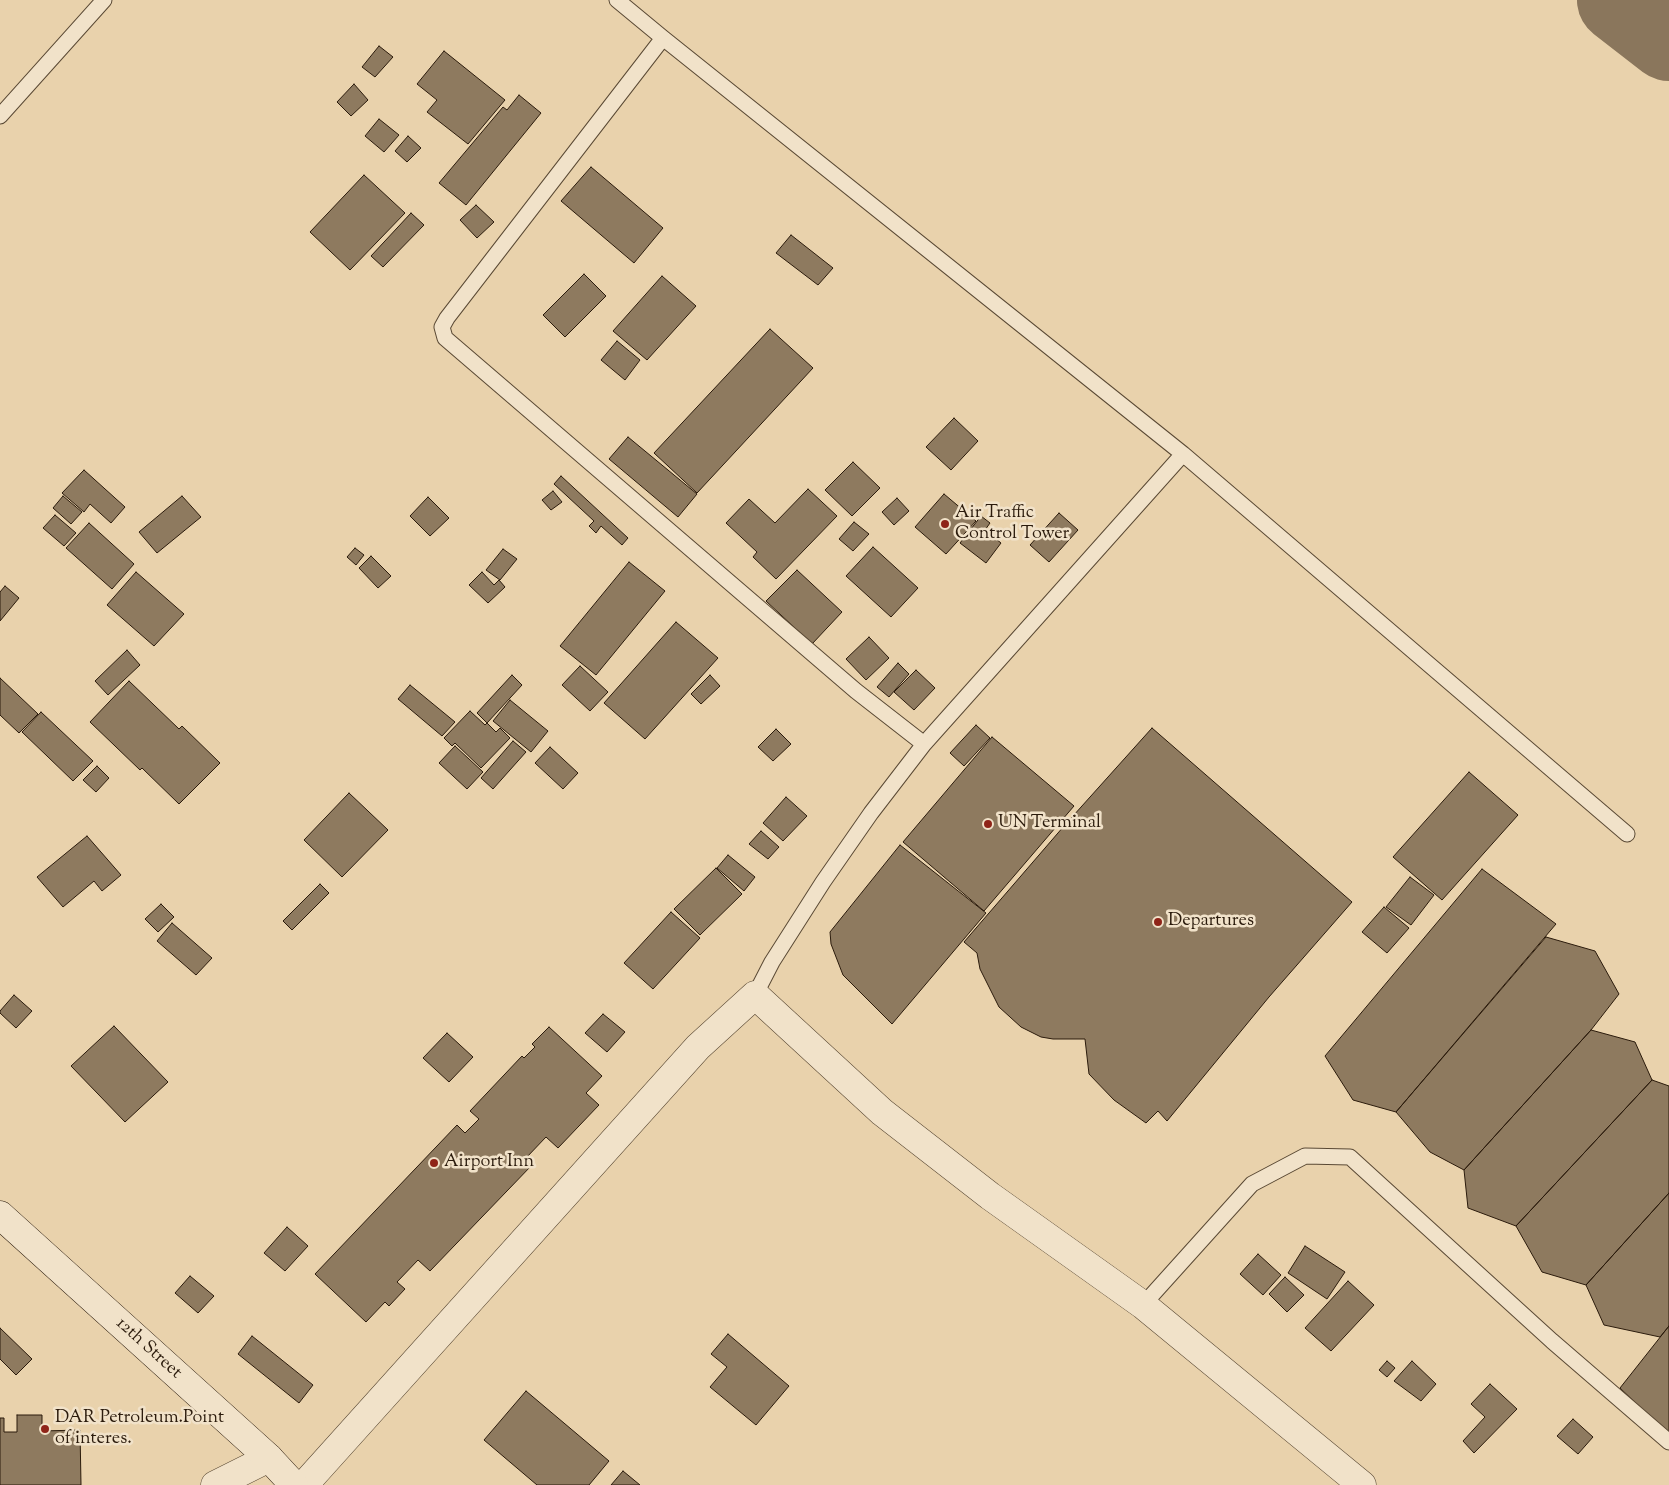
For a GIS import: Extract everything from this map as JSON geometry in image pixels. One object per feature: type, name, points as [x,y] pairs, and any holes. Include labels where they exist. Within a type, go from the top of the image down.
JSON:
[{"type":"street","points":[[304,1485],[698,1047],[755,995],[882,1112],[990,1196],[1143,1305],[1362,1485]]},
{"type":"street","name":"12th Street","points":[[0,1215],[269,1458],[294,1485]]},
{"type":"street","points":[[215,1485],[269,1458]]},
{"type":"lane","points":[[0,116],[104,0]]},
{"type":"lane","points":[[617,0],[1183,454],[1627,834]]},
{"type":"lane","points":[[663,38],[447,318],[442,328],[445,338],[856,691],[924,744]]},
{"type":"lane","points":[[755,995],[772,962],[823,882],[871,813],[924,744],[1183,454]]},
{"type":"lane","points":[[1143,1305],[1252,1184],[1305,1156],[1350,1157],[1552,1341],[1669,1442]]},
{"type":"building","points":[[379,46],[393,57],[375,77],[362,67]]},
{"type":"building","points":[[444,51],[505,100],[468,144],[427,112],[437,100],[417,84]]},
{"type":"building","points":[[354,84],[368,100],[351,116],[337,102]]},
{"type":"building","points":[[519,95],[541,113],[466,205],[439,183],[503,107],[507,110]]},
{"type":"building","points":[[379,119],[399,135],[384,152],[365,136]]},
{"type":"building","points":[[408,136],[421,148],[407,162],[395,151]]},
{"type":"building","points":[[591,167],[663,228],[634,263],[561,201]]},
{"type":"building","points":[[364,175],[405,213],[350,270],[310,232]]},
{"type":"building","points":[[476,205],[494,222],[477,238],[460,220]]},
{"type":"building","points":[[411,213],[424,225],[383,267],[371,256]]},
{"type":"building","points":[[791,235],[833,268],[818,285],[776,253]]},
{"type":"building","points":[[584,274],[606,296],[565,337],[543,315]]},
{"type":"building","points":[[662,276],[696,306],[647,360],[613,331]]},
{"type":"building","points":[[770,329],[813,368],[697,493],[654,453]]},
{"type":"building","points":[[617,341],[640,360],[625,380],[601,360]]},
{"type":"building","points":[[954,418],[978,441],[951,470],[926,447]]},
{"type":"building","points":[[628,437],[697,494],[678,517],[609,459]]},
{"type":"building","points":[[853,462],[880,488],[852,516],[825,490]]},
{"type":"building","points":[[84,470],[125,507],[111,523],[90,504],[84,512],[62,493]]},
{"type":"building","points":[[561,476],[628,538],[622,545],[601,526],[596,533],[589,526],[594,521],[554,484]]},
{"type":"building","points":[[808,489],[837,516],[776,579],[753,557],[757,552],[726,523],[749,499],[775,523]]},
{"type":"building","points":[[553,491],[562,502],[551,510],[542,500]]},
{"type":"building","name":"Air Traffic Control Tower","points":[[944,494],[976,521],[946,554],[915,527]]},
{"type":"building","points":[[63,496],[82,512],[71,524],[53,508]]},
{"type":"building","points":[[182,496],[201,517],[157,553],[139,532]]},
{"type":"building","points":[[428,497],[449,518],[430,536],[410,516]]},
{"type":"building","points":[[897,498],[909,511],[894,525],[882,512]]},
{"type":"building","points":[[1059,513],[1078,530],[1049,562],[1030,545]]},
{"type":"building","points":[[55,515],[76,533],[64,546],[43,528]]},
{"type":"building","points":[[981,516],[990,523],[985,530],[1001,543],[986,563],[960,543]]},
{"type":"building","points":[[854,522],[869,534],[853,551],[839,539]]},
{"type":"building","points":[[89,523],[134,564],[112,589],[66,548]]},
{"type":"building","points":[[873,547],[918,588],[891,617],[846,576]]},
{"type":"building","points":[[355,548],[364,555],[356,565],[347,557]]},
{"type":"building","points":[[503,549],[517,559],[500,580],[486,570]]},
{"type":"building","points":[[371,556],[391,576],[378,588],[359,568]]},
{"type":"building","points":[[629,562],[665,591],[596,675],[560,646]]},
{"type":"building","points":[[797,570],[842,612],[812,644],[766,601]]},
{"type":"building","points":[[136,572],[184,614],[154,646],[107,605]]},
{"type":"building","points":[[482,572],[494,585],[499,580],[505,587],[488,603],[469,585]]},
{"type":"building","points":[[5,586],[19,598],[0,621],[0,592]]},
{"type":"building","points":[[676,622],[718,658],[645,739],[604,703]]},
{"type":"building","points":[[869,637],[889,658],[866,680],[846,659]]},
{"type":"building","points":[[127,650],[140,665],[108,695],[95,681]]},
{"type":"building","points":[[898,663],[909,674],[889,697],[877,687]]},
{"type":"building","points":[[580,666],[608,692],[590,711],[562,685]]},
{"type":"building","points":[[916,670],[935,688],[914,710],[894,692]]},
{"type":"building","points":[[512,675],[522,685],[487,723],[477,713]]},
{"type":"building","points":[[710,675],[720,686],[701,704],[691,694]]},
{"type":"building","points":[[0,678],[38,714],[19,733],[0,715]]},
{"type":"building","points":[[129,681],[179,729],[182,726],[220,763],[179,804],[90,722]]},
{"type":"building","points":[[410,685],[455,722],[442,736],[398,699]]},
{"type":"building","points":[[510,700],[548,731],[531,752],[493,721]]},
{"type":"building","points":[[470,711],[485,725],[487,723],[496,732],[500,728],[510,738],[481,768],[455,743],[452,746],[444,738]]},
{"type":"building","points":[[41,712],[93,761],[73,781],[22,732]]},
{"type":"building","points":[[976,725],[990,738],[964,766],[950,753]]},
{"type":"building","name":"Departures","points":[[1152,728],[1352,902],[1269,997],[1167,1121],[1158,1111],[1146,1123],[1114,1100],[1089,1074],[1085,1039],[1041,1037],[1021,1027],[999,1007],[980,969],[977,953],[964,942]]},
{"type":"building","points":[[776,729],[791,744],[773,761],[758,747]]},
{"type":"building","name":"UN Terminal","points":[[992,737],[1074,806],[984,911],[903,842]]},
{"type":"building","points":[[513,741],[526,752],[493,789],[481,778]]},
{"type":"building","points":[[455,746],[483,772],[467,789],[439,763]]},
{"type":"building","points":[[550,747],[578,773],[563,789],[535,763]]},
{"type":"building","points":[[97,766],[109,778],[96,792],[83,780]]},
{"type":"building","points":[[1469,772],[1518,815],[1442,900],[1393,857]]},
{"type":"building","points":[[349,793],[388,830],[342,877],[304,840]]},
{"type":"building","points":[[786,797],[807,816],[783,841],[763,823]]},
{"type":"building","points":[[761,831],[779,847],[768,859],[749,844]]},
{"type":"building","points":[[87,836],[121,875],[102,891],[94,881],[63,907],[37,877]]},
{"type":"building","points":[[900,845],[986,913],[892,1024],[843,975],[831,944],[830,932]]},
{"type":"building","points":[[728,855],[755,877],[744,891],[717,868]]},
{"type":"building","points":[[716,868],[742,894],[700,935],[674,909]]},
{"type":"building","points":[[1482,869],[1556,924],[1396,1112],[1353,1100],[1325,1056]]},
{"type":"building","points":[[1410,877],[1434,895],[1411,925],[1386,907]]},
{"type":"building","points":[[320,884],[329,893],[292,930],[283,921]]},
{"type":"building","points":[[161,904],[174,917],[158,932],[145,919]]},
{"type":"building","points":[[1384,907],[1409,928],[1387,953],[1362,932]]},
{"type":"building","points":[[671,912],[700,938],[653,989],[624,963]]},
{"type":"building","points":[[172,923],[212,958],[196,975],[157,941]]},
{"type":"building","points":[[1546,937],[1595,951],[1619,994],[1591,1030],[1464,1170],[1430,1152],[1396,1112]]},
{"type":"building","points":[[14,995],[32,1011],[16,1028],[0,1013]]},
{"type":"building","points":[[603,1014],[625,1032],[607,1052],[585,1033]]},
{"type":"building","points":[[114,1026],[168,1082],[125,1122],[71,1066]]},
{"type":"building","points":[[549,1027],[602,1076],[586,1093],[599,1105],[558,1148],[546,1137],[526,1158],[532,1165],[430,1271],[418,1260],[397,1282],[405,1289],[389,1306],[385,1302],[366,1322],[315,1274],[457,1125],[465,1133],[479,1119],[470,1111],[522,1056],[524,1058],[535,1047],[532,1044]]},
{"type":"building","points":[[1591,1030],[1635,1042],[1652,1080],[1516,1226],[1468,1208],[1464,1170]]},
{"type":"building","points":[[447,1033],[473,1057],[449,1082],[423,1058]]},
{"type":"building","points":[[1652,1080],[1669,1086],[1669,1193],[1586,1285],[1542,1272],[1516,1226]]},
{"type":"building","points":[[1669,1193],[1669,1326],[1660,1337],[1604,1325],[1586,1285]]},
{"type":"building","points":[[287,1227],[308,1246],[285,1271],[264,1253]]},
{"type":"building","points":[[1305,1246],[1345,1272],[1327,1299],[1288,1273]]},
{"type":"building","points":[[1258,1254],[1281,1275],[1263,1295],[1240,1274]]},
{"type":"building","points":[[190,1276],[214,1296],[198,1313],[175,1293]]},
{"type":"building","points":[[1285,1277],[1304,1295],[1287,1312],[1269,1294]]},
{"type":"building","points":[[1348,1281],[1374,1305],[1331,1351],[1305,1328]]},
{"type":"building","points":[[1669,1326],[1669,1435],[1620,1388]]},
{"type":"building","points":[[0,1328],[32,1359],[16,1375],[0,1359]]},
{"type":"building","points":[[728,1334],[789,1386],[756,1425],[710,1387],[727,1367],[711,1354]]},
{"type":"building","points":[[252,1336],[313,1385],[299,1403],[238,1354]]},
{"type":"building","points":[[1387,1361],[1395,1368],[1387,1377],[1379,1370]]},
{"type":"building","points":[[1412,1361],[1436,1384],[1421,1401],[1394,1381]]},
{"type":"building","points":[[1490,1384],[1517,1409],[1474,1453],[1463,1441],[1485,1417],[1471,1404]]},
{"type":"building","points":[[526,1391],[609,1461],[589,1485],[537,1485],[484,1440]]},
{"type":"building","points":[[17,1415],[42,1415],[42,1431],[80,1430],[81,1485],[0,1485],[0,1418],[4,1418],[4,1432],[17,1432]]},
{"type":"building","points":[[1573,1419],[1593,1437],[1578,1454],[1557,1436]]},
{"type":"building","points":[[623,1471],[640,1485],[611,1485]]},
{"type":"taxiway","points":[[1620,0],[1669,38]]},
{"type":"place","name":"Air Traffic Control Tower","points":[[945,524]]},
{"type":"place","name":"UN Terminal","points":[[988,824]]},
{"type":"place","name":"Departures","points":[[1158,922]]},
{"type":"place","name":"Airport Inn","points":[[434,1163]]},
{"type":"place","name":"DAR Petroleum.Point of interes.","points":[[45,1429]]}]
